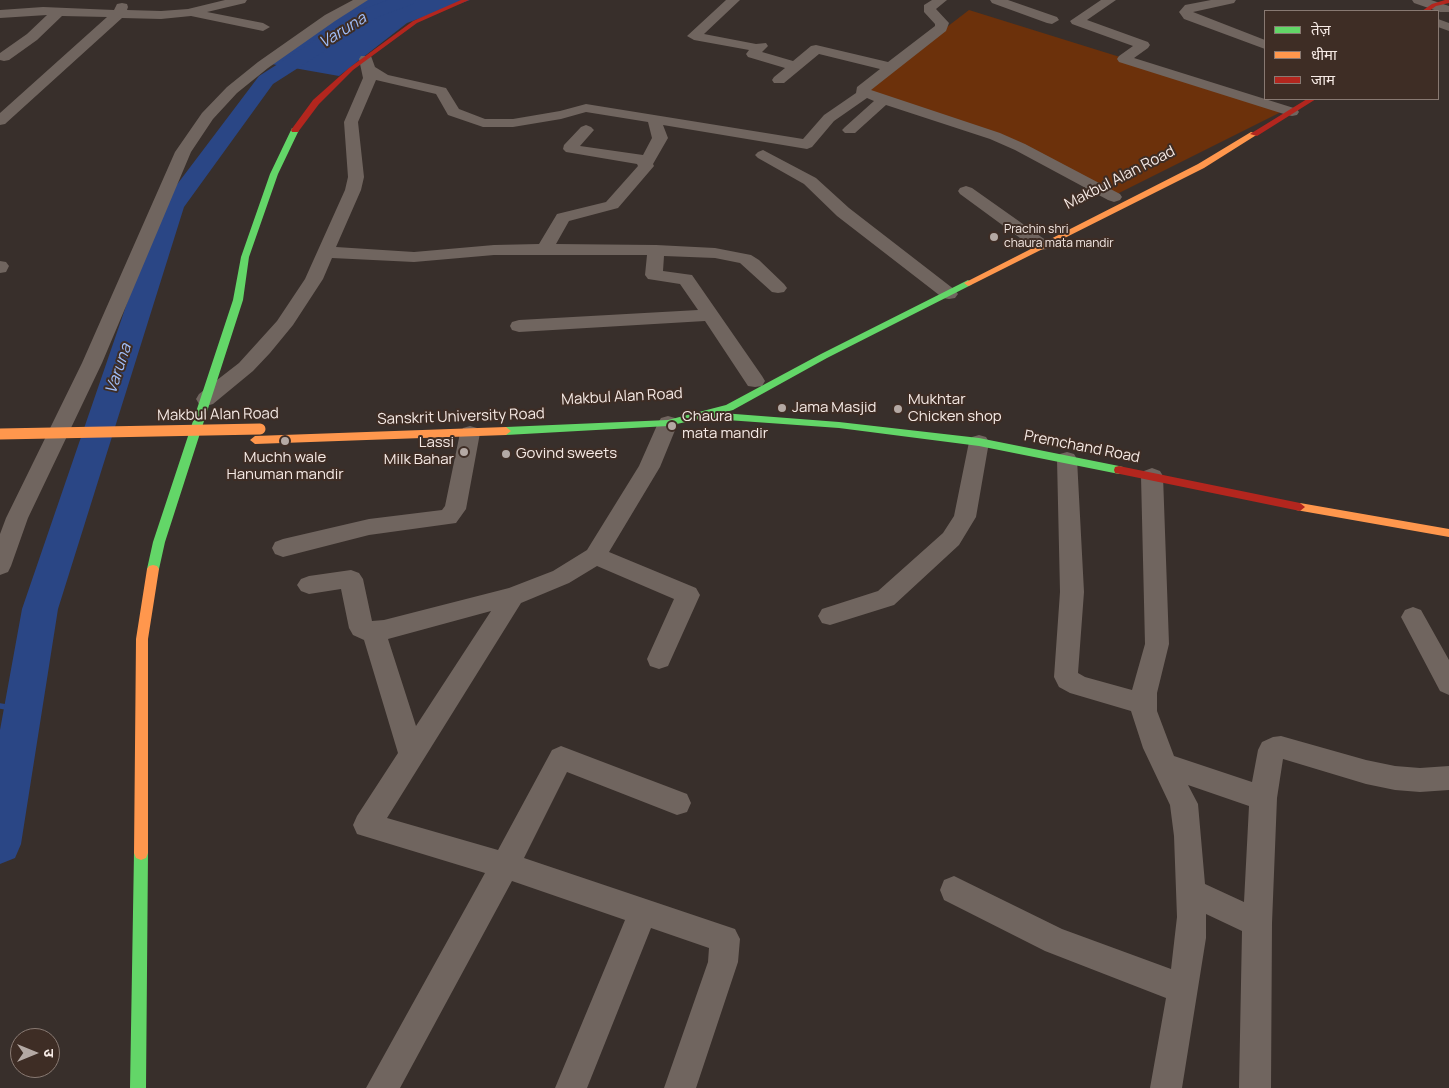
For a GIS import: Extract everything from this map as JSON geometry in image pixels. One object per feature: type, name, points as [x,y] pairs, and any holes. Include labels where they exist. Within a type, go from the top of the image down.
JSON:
[{"type":"main road","points":[[138,1088],[141,946],[140,730],[142,638],[149,588],[159,542],[238,300],[245,257],[274,174],[292,135],[304,117],[351,69],[367,64],[416,22],[466,0]]},
{"type":"main road","name":"Makbul Alan Road","points":[[668,417],[706,415],[728,408],[824,356],[943,285],[1164,185],[1201,166],[1292,105],[1309,100]]},
{"type":"main road","name":"Makbul Alan Road","points":[[943,285],[1036,242],[1114,197],[1213,148],[1279,107]]},
{"type":"main road","points":[[1151,179],[1164,185]]},
{"type":"main road","points":[[751,383],[911,298]]},
{"type":"main road","name":"Makbul Alan Road","points":[[668,417],[723,397]]},
{"type":"main road","points":[[740,402],[758,404]]},
{"type":"main road","name":"Premchand Road","points":[[706,415],[839,425],[980,442],[1304,508],[1449,534]]},
{"type":"main road","name":"Sanskrit University Road","points":[[176,443],[470,433],[668,417]]},
{"type":"main road","name":"Makbul Alan Road","points":[[0,434],[260,429],[396,423]]},
{"type":"main road","points":[[39,447],[68,446]]},
{"type":"main road","points":[[1318,498],[1356,505]]},
{"type":"street","points":[[0,121],[118,14],[126,0]]},
{"type":"street","points":[[0,14],[58,12],[161,15],[188,12],[241,0]]},
{"type":"street","points":[[0,566],[17,518],[92,363],[183,152],[207,116],[232,90],[263,65],[322,23],[362,0]]},
{"type":"street","points":[[734,0],[694,36],[763,44],[754,52],[754,55],[795,66]]},
{"type":"street","points":[[864,94],[862,90],[942,28],[942,23],[930,12],[929,8],[941,0]]},
{"type":"street","points":[[996,0],[1052,20]]},
{"type":"street","points":[[1110,0],[1077,21],[1143,45],[1124,59],[1279,107],[1292,105]]},
{"type":"street","points":[[1230,0],[1190,8],[1186,12],[1189,16],[1264,45]]},
{"type":"street","points":[[1418,0],[1440,7]]},
{"type":"street","points":[[4,57],[32,37],[58,12]]},
{"type":"street","points":[[188,12],[263,27]]},
{"type":"street","points":[[779,80],[813,50],[819,48],[890,67]]},
{"type":"street","points":[[367,64],[383,78],[441,91],[453,112],[484,123],[513,123],[562,115],[586,108],[807,144],[829,118],[864,94]]},
{"type":"street","points":[[206,399],[246,367],[284,325],[314,279],[356,177],[351,122],[368,86],[367,64]]},
{"type":"street","points":[[864,94],[995,136],[1020,147],[1114,197]]},
{"type":"street","points":[[850,130],[883,100]]},
{"type":"street","points":[[544,249],[563,218],[612,205],[645,168],[660,138],[654,119]]},
{"type":"street","points":[[586,130],[572,145],[571,149],[646,163]]},
{"type":"street","points":[[763,155],[810,181],[843,212],[943,285]]},
{"type":"street","points":[[966,191],[1036,242]]},
{"type":"street","points":[[326,252],[429,257],[494,250],[544,249],[656,250],[715,253],[745,259],[763,272],[778,288]]},
{"type":"street","points":[[656,250],[654,275],[686,279],[711,315],[751,383]]},
{"type":"street","points":[[519,326],[711,315]]},
{"type":"street","points":[[309,585],[351,579],[361,628],[365,631],[373,631],[513,596],[561,577],[596,556],[649,467],[668,417]]},
{"type":"street","points":[[284,548],[369,527],[448,517],[455,509],[470,433]]},
{"type":"street","points":[[830,616],[868,606],[886,598],[951,539],[965,517],[980,442]]},
{"type":"street","points":[[1067,459],[1072,592],[1066,677],[1079,686],[1144,704]]},
{"type":"street","points":[[1152,476],[1157,644],[1147,680],[1144,704],[1148,728],[1184,804],[1188,836],[1190,892],[1191,938],[1166,1088]]},
{"type":"street","points":[[596,556],[688,595],[659,659]]},
{"type":"street","points":[[513,596],[367,825],[505,866],[725,939],[723,962],[680,1088]]},
{"type":"street","points":[[1413,617],[1449,684]]},
{"type":"street","points":[[373,631],[412,754]]},
{"type":"street","points":[[1255,1088],[1257,923],[1263,798],[1271,750],[1276,747],[1395,778],[1420,780],[1449,778]]},
{"type":"street","points":[[382,1088],[505,866],[561,758],[677,803]]},
{"type":"street","points":[[1165,765],[1263,798]]},
{"type":"street","points":[[954,890],[1055,941],[1182,989]]},
{"type":"street","points":[[1190,892],[1257,923]]},
{"type":"street","points":[[571,1088],[643,912]]},
{"type":"shaded area","points":[[969,10],[1287,109],[1115,195],[992,132],[865,90]]},
{"type":"water","points":[[365,0],[470,0],[407,23],[339,76],[260,62]]},
{"type":"waterway","name":"Varuna","points":[[0,844],[40,609],[172,207],[266,80],[371,13],[406,0]]},
{"type":"waterway","points":[[0,706],[24,710]]},
{"type":"traffic: fast","points":[[153,569],[159,542],[238,300],[245,257],[274,174],[295,130]]},
{"type":"traffic: fast","points":[[506,431],[668,423],[729,408],[824,356],[968,283]]},
{"type":"traffic: fast","points":[[713,416],[839,425],[979,442],[1119,470]]},
{"type":"traffic: fast","points":[[138,1088],[141,853]]},
{"type":"traffic: slow","points":[[968,283],[1201,166],[1254,134]]},
{"type":"traffic: slow","points":[[0,434],[260,429]]},
{"type":"traffic: slow","points":[[255,440],[506,431]]},
{"type":"traffic: slow","points":[[1300,507],[1449,533]]},
{"type":"traffic: slow","points":[[141,853],[142,639],[153,569]]},
{"type":"traffic: jam","points":[[295,130],[316,102],[351,69],[415,22],[466,0]]},
{"type":"traffic: jam","points":[[1426,10],[1434,5],[1449,1]]},
{"type":"traffic: jam","points":[[1254,134],[1310,100]]},
{"type":"traffic: jam","points":[[1119,470],[1300,507]]},
{"type":"place","name":"Prachin shri chaura mata mandir","points":[[994,237]]},
{"type":"place","name":"Jama Masjid","points":[[782,408]]},
{"type":"place","name":"Mukhtar Chicken shop","points":[[898,409]]},
{"type":"place","name":"Chaura mata mandir","points":[[672,426]]},
{"type":"place","name":"Muchh wale Hanuman mandir","points":[[285,441]]},
{"type":"place","name":"Lassi Milk Bahar","points":[[464,452]]},
{"type":"place","name":"Govind sweets","points":[[506,454]]}]
